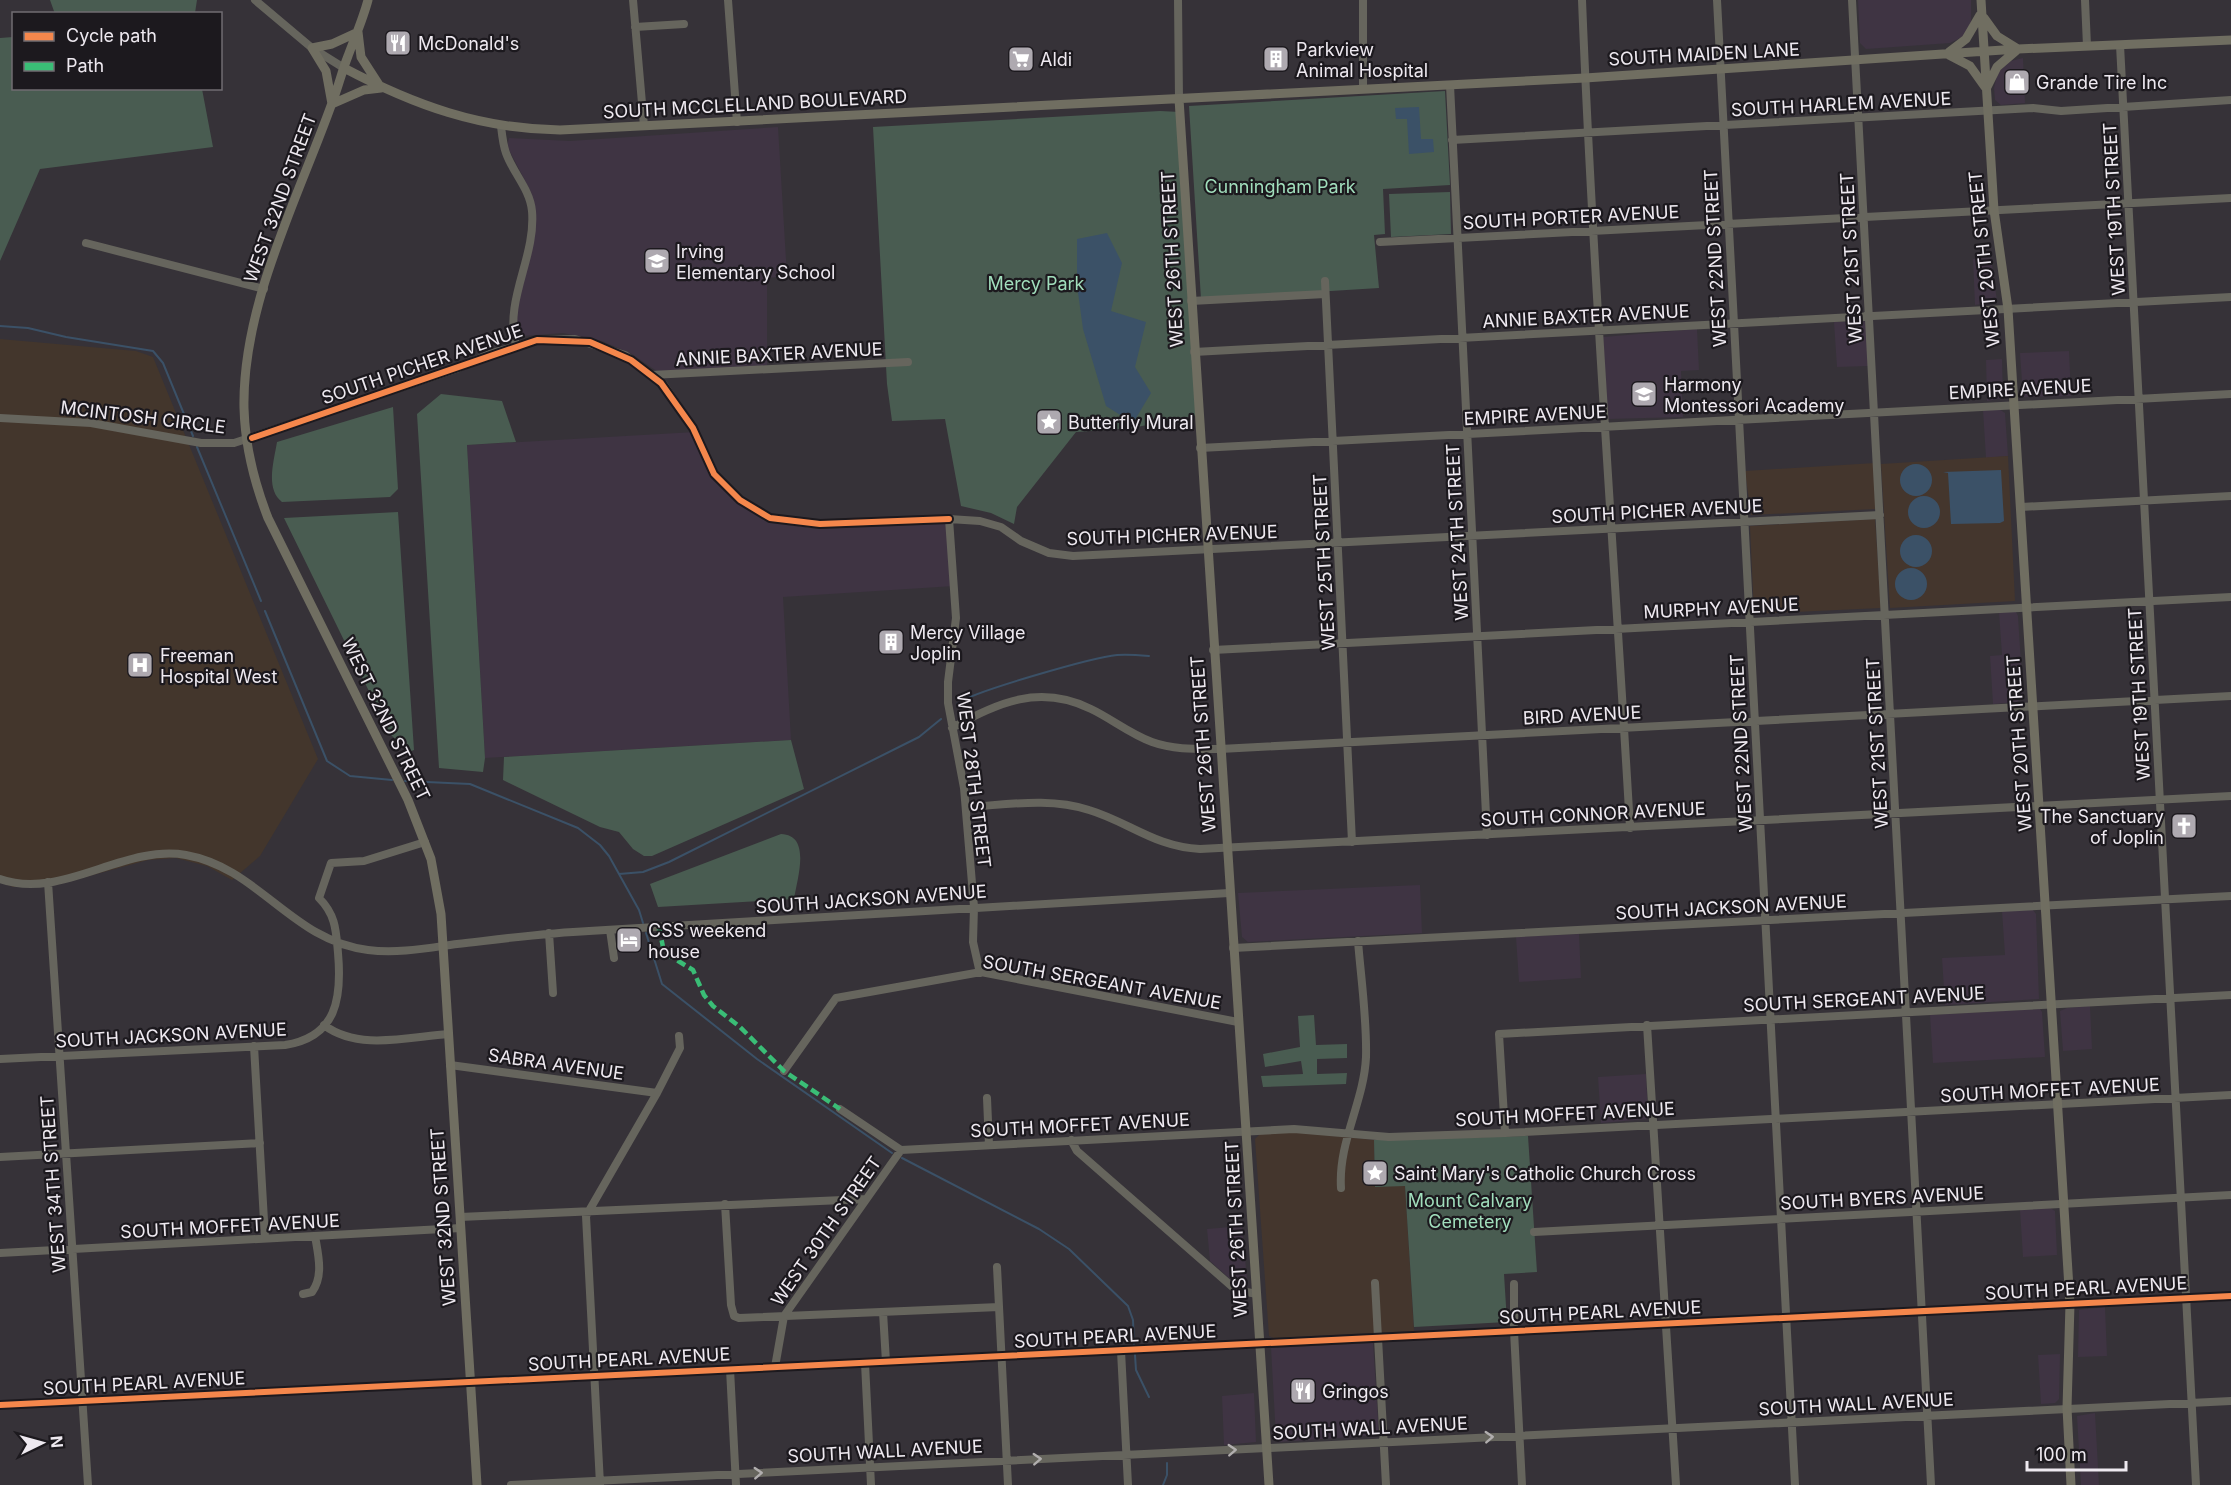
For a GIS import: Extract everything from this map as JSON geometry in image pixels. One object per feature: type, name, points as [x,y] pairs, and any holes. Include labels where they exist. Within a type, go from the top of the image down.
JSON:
[{"type":"main road","name":"WEST 32ND STREET","points":[[368,0],[332,104],[292,204],[264,289],[246,369],[244,408],[246,440],[254,478],[268,518],[408,800],[425,842],[439,897],[477,1485]]},
{"type":"main road","name":"WEST 20TH STREET","points":[[1981,0],[1994,210],[2008,309],[2046,905],[2070,1304],[2067,1408],[2071,1485]]},
{"type":"main road","points":[[1982,13],[1993,32],[2018,49],[1997,67],[1986,89],[1970,66],[1947,54],[1966,39],[1982,13]]},
{"type":"main road","points":[[358,32],[362,57],[381,88],[364,90],[332,104],[326,71],[312,48],[332,44],[358,32]]},
{"type":"main road","name":"SOUTH MAIDEN LANE","points":[[1179,99],[1585,78],[2018,49],[2231,40]]},
{"type":"main road","name":"SOUTH MCCLELLAND BOULEVARD","points":[[344,68],[381,88],[440,112],[501,126],[560,130],[1179,99]]},
{"type":"main road","name":"WEST 26TH STREET","points":[[1179,99],[1269,1485]]},
{"type":"street","points":[[255,0],[312,48],[344,68]]},
{"type":"street","points":[[633,0],[644,126]]},
{"type":"street","points":[[728,0],[736,122]]},
{"type":"street","name":"WEST 26TH STREET","points":[[1178,0],[1179,99]]},
{"type":"street","points":[[1363,88],[1364,0]]},
{"type":"street","points":[[1582,0],[1603,426],[1619,628],[1630,828]]},
{"type":"street","name":"WEST 22ND STREET","points":[[1717,0],[1795,1485]]},
{"type":"street","name":"WEST 21ST STREET","points":[[1852,0],[1931,1485]]},
{"type":"street","points":[[2085,0],[2087,46]]},
{"type":"street","points":[[635,27],[684,24]]},
{"type":"street","name":"WEST 19TH STREET","points":[[2120,45],[2196,1485]]},
{"type":"street","name":"WEST 24TH STREET","points":[[1450,85],[1487,835]]},
{"type":"street","name":"SOUTH HARLEM AVENUE","points":[[1452,140],[2038,108],[2061,111],[2231,100]]},
{"type":"street","points":[[501,126],[506,154],[527,191],[532,212],[530,236],[512,313],[516,346]]},
{"type":"street","name":"SOUTH PORTER AVENUE","points":[[1380,242],[2231,198]]},
{"type":"street","points":[[86,243],[264,289]]},
{"type":"street","name":"WEST 25TH STREET","points":[[1325,281],[1352,842]]},
{"type":"street","points":[[1191,301],[1326,294]]},
{"type":"street","name":"ANNIE BAXTER AVENUE","points":[[1194,352],[2231,297]]},
{"type":"street","name":"SOUTH PICHER AVENUE","points":[[246,440],[516,346],[550,338],[575,339],[625,355],[664,385],[693,428],[714,474],[740,500],[770,518],[813,524],[980,520],[1001,527],[1021,541],[1048,553],[1073,556],[1880,515]]},
{"type":"street","name":"ANNIE BAXTER AVENUE","points":[[651,375],[908,362]]},
{"type":"street","name":"EMPIRE AVENUE","points":[[1200,448],[2231,394]]},
{"type":"street","name":"MCINTOSH CIRCLE","points":[[0,418],[91,423],[214,444],[246,440]]},
{"type":"street","points":[[2021,507],[2231,496]]},
{"type":"street","name":"WEST 28TH STREET","points":[[949,519],[956,618],[948,682],[952,728],[966,807],[974,907],[974,950],[980,973]]},
{"type":"street","name":"MURPHY AVENUE","points":[[1213,650],[2231,597]]},
{"type":"street","name":"BIRD AVENUE","points":[[952,728],[1006,701],[1052,698],[1087,707],[1158,744],[1186,749],[1220,749],[2231,696]]},
{"type":"street","name":"SOUTH CONNOR AVENUE","points":[[966,807],[1065,804],[1099,814],[1166,844],[1193,849],[2231,796]]},
{"type":"street","name":"SOUTH JACKSON AVENUE","points":[[0,1059],[295,1044],[313,1035],[335,1010],[340,992],[338,944],[333,913],[320,898],[331,863],[363,861],[425,842]]},
{"type":"street","points":[[0,879],[25,885],[48,882],[151,856],[185,855],[208,860],[235,873],[308,929],[338,944],[378,951],[443,946]]},
{"type":"street","name":"WEST 34TH STREET","points":[[48,882],[88,1485]]},
{"type":"street","name":"SOUTH JACKSON AVENUE","points":[[443,946],[549,933],[1230,893]]},
{"type":"street","name":"SOUTH JACKSON AVENUE","points":[[1233,948],[2231,896]]},
{"type":"street","points":[[610,930],[614,958]]},
{"type":"street","points":[[549,933],[553,993]]},
{"type":"street","points":[[1341,1188],[1340,1164],[1362,1084],[1366,1057],[1358,941]]},
{"type":"street","name":"SOUTH SERGEANT AVENUE","points":[[784,1071],[836,998],[980,973],[1238,1022]]},
{"type":"street","name":"SOUTH SERGEANT AVENUE","points":[[1505,1133],[1499,1034],[2231,995]]},
{"type":"street","points":[[324,1025],[336,1034],[353,1040],[448,1034]]},
{"type":"street","points":[[1647,1025],[1676,1485]]},
{"type":"street","points":[[600,1483],[586,1216],[657,1094],[680,1048],[679,1036]]},
{"type":"street","points":[[254,1047],[265,1238]]},
{"type":"street","name":"SABRA AVENUE","points":[[450,1065],[657,1094]]},
{"type":"street","name":"SOUTH MOFFET AVENUE","points":[[901,1150],[1247,1131],[1299,1130],[1389,1137],[1505,1133],[2231,1095]]},
{"type":"street","points":[[987,1098],[989,1145]]},
{"type":"street","points":[[840,1109],[901,1150]]},
{"type":"street","points":[[1071,1140],[1077,1151],[1236,1290],[1257,1294]]},
{"type":"street","points":[[0,1156],[260,1143]]},
{"type":"street","name":"WEST 30TH STREET","points":[[775,1367],[784,1316],[901,1150]]},
{"type":"street","name":"SOUTH BYERS AVENUE","points":[[1534,1232],[2064,1202],[2231,1195]]},
{"type":"street","points":[[460,1217],[866,1199]]},
{"type":"street","points":[[725,1204],[732,1311],[739,1318],[999,1307]]},
{"type":"street","name":"SOUTH MOFFET AVENUE","points":[[0,1253],[461,1228]]},
{"type":"street","points":[[303,1294],[312,1292],[318,1280],[315,1236]]},
{"type":"street","points":[[997,1267],[1008,1485]]},
{"type":"street","points":[[1375,1283],[1386,1485]]},
{"type":"street","points":[[1514,1284],[1514,1331],[1522,1485]]},
{"type":"street","name":"SOUTH PEARL AVENUE","points":[[0,1405],[2231,1296]]},
{"type":"street","points":[[884,1312],[886,1362]]},
{"type":"street","points":[[1121,1351],[1128,1485]]},
{"type":"street","points":[[865,1363],[871,1485]]},
{"type":"street","points":[[730,1369],[736,1485]]},
{"type":"street","name":"SOUTH WALL AVENUE","points":[[511,1485],[600,1483],[1007,1460],[2231,1401]]},
{"type":"shaded area","points":[[1858,0],[1971,0],[1971,22],[1964,36],[1950,43],[1866,49],[1860,43]]},
{"type":"shaded area","points":[[2023,58],[2025,103],[2001,105],[1995,100],[1994,88],[1998,72],[2011,61]]},
{"type":"shaded area","name":"Irving Elementary School","points":[[778,127],[787,276],[767,278],[767,367],[658,372],[632,354],[602,341],[563,333],[523,336],[517,332],[514,322],[536,219],[531,192],[507,146],[509,138],[570,141]]},
{"type":"shaded area","points":[[1991,258],[1997,301],[1975,305],[1973,259]]},
{"type":"shaded area","points":[[1834,322],[1866,322],[1869,366],[1837,367]]},
{"type":"shaded area","name":"Harmony Montessori Academy","points":[[1697,329],[1699,370],[1681,371],[1683,417],[1608,419],[1603,337]]},
{"type":"shaded area","name":"Freeman Hospital West","points":[[0,339],[136,351],[153,357],[318,759],[260,856],[232,880],[207,866],[176,858],[148,860],[60,884],[13,887],[0,882]]},
{"type":"shaded area","points":[[2069,351],[2071,396],[2023,397],[2020,353]]},
{"type":"shaded area","points":[[2002,359],[2003,398],[1987,401],[1986,360]]},
{"type":"shaded area","points":[[1999,409],[2005,413],[2008,456],[1986,458],[1983,410]]},
{"type":"shaded area","points":[[695,432],[714,474],[740,500],[770,518],[813,524],[949,519],[954,586],[783,597],[791,740],[485,758],[467,445]]},
{"type":"shaded area","points":[[2008,456],[2015,601],[1890,608],[1881,464]]},
{"type":"shaded area","points":[[1875,463],[1876,509],[1751,515],[1745,471]]},
{"type":"shaded area","points":[[1875,519],[1881,608],[1754,614],[1750,526]]},
{"type":"shaded area","points":[[1999,612],[2016,612],[2018,616],[2023,696],[2017,702],[1993,704],[1990,656],[2002,655]]},
{"type":"shaded area","points":[[1420,885],[1422,933],[1248,942],[1242,937],[1238,893]]},
{"type":"shaded area","points":[[2033,910],[2036,914],[2039,999],[1945,1005],[1942,958],[2005,955],[2002,911]]},
{"type":"shaded area","points":[[1579,934],[1581,978],[1519,982],[1516,937]]},
{"type":"shaded area","points":[[2090,1006],[2092,1049],[2063,1051],[2060,1011],[2067,1008]]},
{"type":"shaded area","points":[[2040,1009],[2045,1057],[1933,1063],[1930,1015]]},
{"type":"shaded area","points":[[1646,1074],[1648,1119],[1601,1123],[1598,1077]]},
{"type":"shaded area","points":[[1301,1132],[1374,1140],[1375,1187],[1405,1185],[1414,1331],[1274,1338],[1269,1336],[1255,1139],[1260,1134]]},
{"type":"shaded area","points":[[2050,1208],[2055,1211],[2057,1255],[2023,1257],[2020,1210]]},
{"type":"shaded area","points":[[1242,1226],[1247,1279],[1245,1283],[1238,1286],[1210,1261],[1207,1229]]},
{"type":"shaded area","points":[[2105,1307],[2107,1356],[2078,1357],[2079,1310]]},
{"type":"shaded area","points":[[1373,1343],[1379,1435],[1279,1442],[1276,1438],[1271,1348]]},
{"type":"shaded area","points":[[2060,1354],[2059,1399],[2055,1403],[2041,1404],[2038,1355]]},
{"type":"shaded area","points":[[1254,1393],[1256,1442],[1224,1445],[1222,1396]]},
{"type":"shaded area","points":[[2095,1413],[2099,1485],[2081,1485],[2077,1416]]},
{"type":"green space","points":[[50,0],[197,0],[195,12],[54,12]]},
{"type":"green space","points":[[12,37],[12,90],[202,90],[213,147],[40,169],[0,261],[0,38]]},
{"type":"green space","name":"Cunningham Park","points":[[1445,91],[1450,185],[1383,189],[1385,234],[1374,235],[1379,288],[1201,299],[1189,106]]},
{"type":"green space","name":"Mercy Park","points":[[1160,111],[1180,112],[1198,415],[1132,428],[1076,432],[1017,507],[1014,524],[991,513],[961,506],[945,419],[892,421],[887,384],[873,127]]},
{"type":"green space","points":[[1450,192],[1451,234],[1391,237],[1389,194]]},
{"type":"green space","points":[[441,394],[502,401],[516,442],[467,445],[485,758],[483,772],[439,768],[417,414]]},
{"type":"green space","points":[[393,407],[398,489],[390,497],[282,502],[277,496],[272,474],[277,442]]},
{"type":"green space","points":[[398,512],[414,750],[409,752],[390,734],[284,518]]},
{"type":"green space","points":[[791,740],[804,789],[652,856],[644,856],[633,849],[619,832],[600,827],[503,780],[504,757]]},
{"type":"green space","points":[[781,834],[791,836],[797,842],[800,850],[794,899],[658,907],[650,884]]},
{"type":"green space","points":[[1314,1015],[1316,1045],[1347,1044],[1347,1058],[1317,1059],[1317,1074],[1347,1073],[1346,1084],[1263,1087],[1261,1076],[1303,1074],[1301,1061],[1265,1067],[1263,1054],[1300,1047],[1298,1016]]},
{"type":"green space","name":"Mount Calvary Cemetery","points":[[1528,1136],[1537,1272],[1504,1274],[1507,1322],[1414,1327],[1405,1186],[1375,1187],[1374,1140]]},
{"type":"water","points":[[1419,107],[1421,139],[1433,139],[1434,152],[1409,154],[1407,119],[1396,119],[1395,108]]},
{"type":"water","points":[[1107,233],[1122,263],[1111,311],[1146,322],[1135,367],[1151,393],[1133,423],[1106,406],[1083,329],[1077,285],[1077,239]]},
{"type":"water","points":[[1916,464],[1927,469],[1932,480],[1927,491],[1916,496],[1905,491],[1900,480],[1905,469]]},
{"type":"water","points":[[2001,470],[2004,521],[1951,524],[1948,473],[1943,472]]},
{"type":"water","points":[[1924,496],[1935,501],[1940,512],[1935,523],[1924,528],[1913,523],[1908,512],[1913,501]]},
{"type":"water","points":[[1916,535],[1927,540],[1932,551],[1927,562],[1916,567],[1905,562],[1900,551],[1905,540]]},
{"type":"water","points":[[1911,568],[1922,573],[1927,584],[1922,595],[1911,600],[1900,595],[1895,584],[1900,573]]},
{"type":"waterway","points":[[0,326],[28,328],[66,337],[153,351],[163,363],[193,436]]},
{"type":"waterway","points":[[197,447],[261,601]]},
{"type":"waterway","points":[[265,611],[327,761],[350,776],[392,780]]},
{"type":"waterway","points":[[957,704],[1008,684],[1104,657],[1149,656]]},
{"type":"waterway","points":[[619,874],[643,872],[669,862],[919,737],[941,719]]},
{"type":"waterway","points":[[405,781],[470,784],[578,828],[600,845],[609,856],[639,910],[643,923]]},
{"type":"waterway","points":[[646,933],[662,984],[757,1059],[892,1153]]},
{"type":"waterway","points":[[902,1158],[1039,1229],[1069,1249],[1128,1306],[1133,1320],[1134,1345]]},
{"type":"waterway","points":[[1135,1355],[1136,1370],[1149,1397]]},
{"type":"waterway","points":[[1163,1485],[1167,1475],[1167,1463]]},
{"type":"marked path","points":[[659,927],[663,947],[670,956],[693,970],[704,995],[713,1006],[740,1027],[784,1071],[840,1109]]},
{"type":"cycle path","points":[[252,438],[537,340],[590,342],[631,360],[661,383],[693,428],[714,474],[740,500],[770,518],[820,524],[949,519]]},
{"type":"cycle path","points":[[0,1405],[2231,1296]]},
{"type":"place","name":"McDonald's","points":[[398,43]]},
{"type":"place","name":"Aldi","points":[[1021,59]]},
{"type":"place","name":"Parkview Animal Hospital","points":[[1276,59]]},
{"type":"place","name":"Grande Tire Inc","points":[[2017,82]]},
{"type":"place","name":"Irving Elementary School","points":[[657,261]]},
{"type":"place","name":"Harmony Montessori Academy","points":[[1644,394]]},
{"type":"place","name":"Butterfly Mural","points":[[1049,422]]},
{"type":"place","name":"Mercy Village Joplin","points":[[891,642]]},
{"type":"place","name":"Freeman Hospital West","points":[[140,665]]},
{"type":"place","name":"The Sanctuary of Joplin","points":[[2184,826]]},
{"type":"place","name":"CSS weekend house","points":[[629,940]]},
{"type":"place","name":"Saint Mary's Catholic Church Cross","points":[[1375,1173]]},
{"type":"place","name":"Gringos","points":[[1303,1391]]}]
